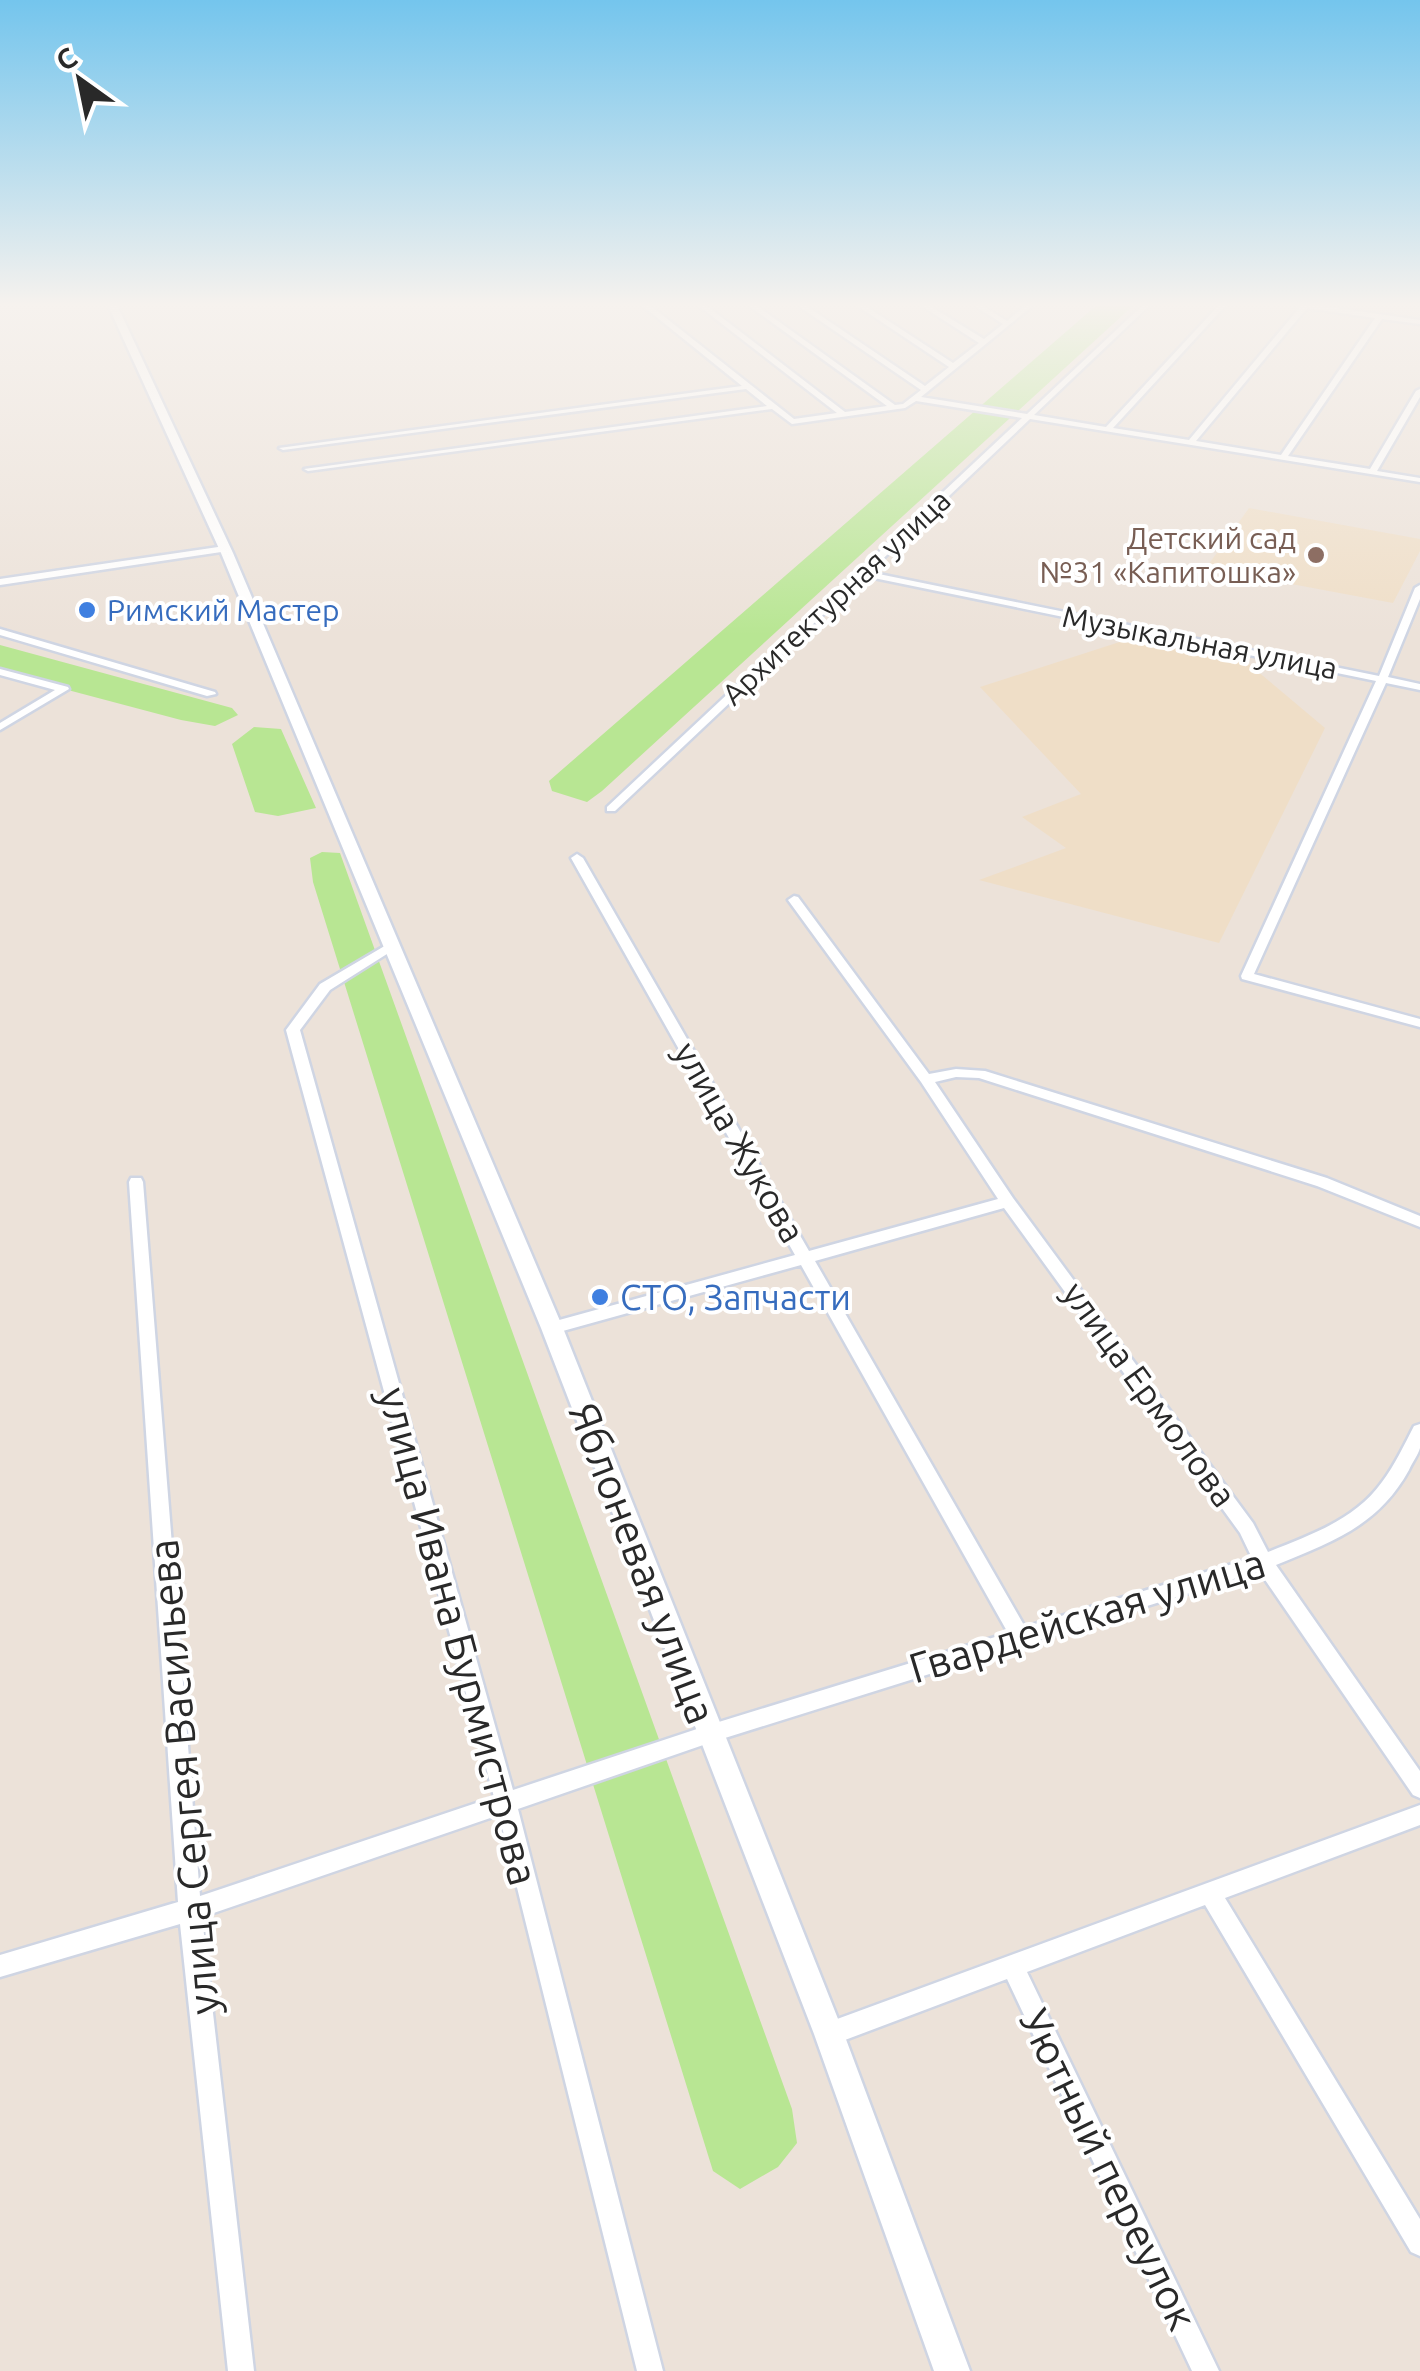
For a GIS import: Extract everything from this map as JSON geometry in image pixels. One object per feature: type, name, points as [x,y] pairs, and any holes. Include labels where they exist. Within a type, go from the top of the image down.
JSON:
[{"type":"street","name":"Яблоневая улица","points":[[162,414],[225,549],[552,1328],[708,1734],[829,2034],[952,2371]]},
{"type":"street","points":[[283,448],[549,414]]},
{"type":"street","points":[[308,469],[717,414]]},
{"type":"street","points":[[782,414],[792,422],[843,414]]},
{"type":"street","points":[[1013,414],[1420,480]]},
{"type":"street","name":"Архитектурная улица","points":[[611,808],[1031,414]]},
{"type":"street","points":[[1108,429],[1122,414]]},
{"type":"street","points":[[1191,443],[1215,414]]},
{"type":"street","points":[[1283,458],[1313,414]]},
{"type":"street","points":[[1372,472],[1407,414]]},
{"type":"street","points":[[0,582],[225,549]]},
{"type":"street","name":"Музыкальная улица","points":[[862,574],[1420,686]]},
{"type":"street","points":[[1420,588],[1247,976],[1420,1024]]},
{"type":"street","points":[[0,632],[211,694]]},
{"type":"street","points":[[0,672],[64,689],[0,728]]},
{"type":"street","name":"улица Жукова","points":[[577,858],[1020,1636]]},
{"type":"street","name":"улица Ермолова","points":[[794,900],[926,1079],[1008,1202],[1138,1374],[1247,1528],[1264,1562],[1420,1788]]},
{"type":"street","name":"улица Ивана Бурмистрова","points":[[392,948],[325,986],[294,1030],[506,1802],[650,2371]]},
{"type":"street","points":[[926,1079],[956,1073],[980,1074],[1322,1182],[1420,1222]]},
{"type":"street","name":"улица Сергея Васильева","points":[[136,1182],[190,1910],[241,2371]]},
{"type":"street","points":[[552,1328],[1008,1202]]},
{"type":"street","name":"Гвардейская улица","points":[[0,1966],[190,1910],[708,1734],[1264,1562],[1333,1532],[1361,1514],[1384,1494],[1420,1431]]},
{"type":"street","points":[[829,2034],[1420,1815]]},
{"type":"street","points":[[1210,1893],[1420,2243]]},
{"type":"street","name":"Уютный переулок","points":[[1013,1968],[1206,2371]]},
{"type":"shaded area","name":"Детский сад №31 «Капитошка»","points":[[1249,508],[1420,539],[1420,551],[1393,603],[1206,568]]},
{"type":"shaded area","points":[[1135,637],[1243,659],[1325,728],[1219,943],[979,880],[1066,848],[1022,817],[1081,794],[980,687]]},
{"type":"green space","points":[[972,414],[1015,414],[602,791],[587,802],[552,791],[549,781]]},
{"type":"green space","points":[[0,645],[232,708],[238,715],[215,726],[181,720],[0,672]]},
{"type":"green space","points":[[254,727],[281,729],[316,808],[278,816],[255,812],[232,744]]},
{"type":"green space","points":[[322,852],[340,853],[792,2109],[797,2143],[778,2167],[740,2189],[713,2171],[313,882],[310,858]]},
{"type":"place","name":"Детский сад №31 «Капитошка»","points":[[1316,555]]},
{"type":"place","name":"Римский Мастер","points":[[87,610]]},
{"type":"place","name":"СТО, Запчасти","points":[[600,1297]]}]
